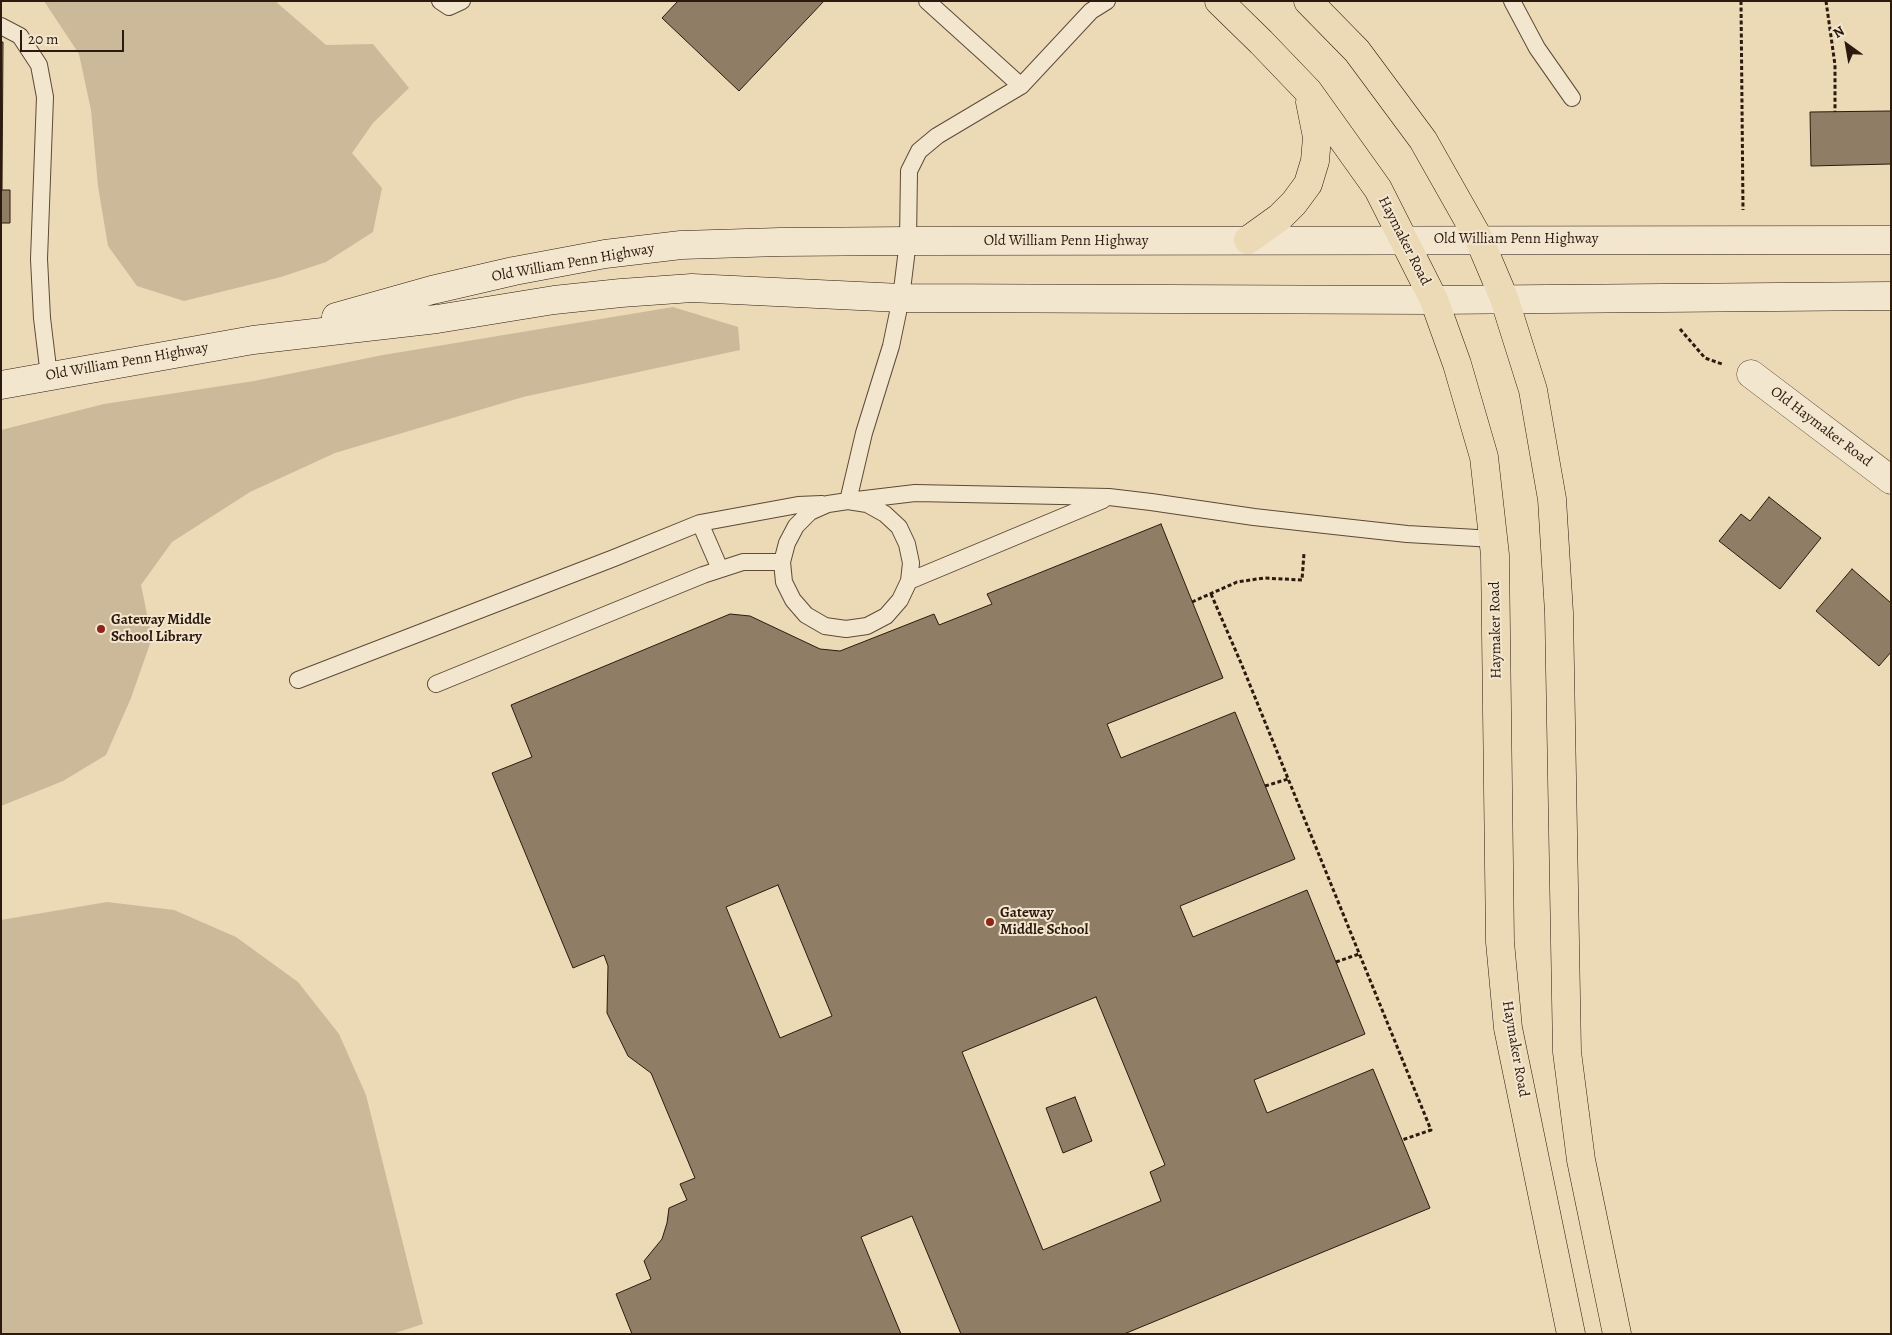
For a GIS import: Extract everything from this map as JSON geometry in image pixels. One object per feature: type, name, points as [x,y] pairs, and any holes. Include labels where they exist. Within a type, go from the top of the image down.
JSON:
[{"type":"main road","name":"Haymaker Road","points":[[1219,1],[1308,91],[1378,189],[1434,300],[1457,364],[1484,457],[1495,555],[1500,942],[1508,1028],[1571,1334]]},
{"type":"main road","points":[[1308,1],[1357,51],[1423,140],[1479,239],[1504,298],[1534,390],[1552,499],[1559,613],[1567,1052],[1581,1160],[1617,1334]]},
{"type":"main road","points":[[1248,240],[1280,217],[1294,203],[1308,184],[1315,161],[1318,137],[1308,91]]},
{"type":"main road","name":"Old William Penn Highway","points":[[253,340],[432,290],[514,271],[605,254],[681,245],[908,241],[1891,240]]},
{"type":"main road","name":"Old William Penn Highway","points":[[1,385],[253,340],[437,319],[554,300],[692,288],[901,298],[1434,300],[1891,296]]},
{"type":"main road","name":"Old Haymaker Road","points":[[1751,374],[1891,480]]},
{"type":"lane","points":[[440,1],[449,7],[462,1]]},
{"type":"lane","points":[[928,1],[1021,86]]},
{"type":"lane","points":[[848,501],[864,433],[891,346],[901,298],[908,241],[910,171],[919,151],[937,136],[1021,86],[1085,6],[1107,1]]},
{"type":"lane","points":[[1512,1],[1537,48],[1572,98]]},
{"type":"lane","points":[[1,26],[20,36],[39,65],[44,97],[39,259],[42,318],[49,376]]},
{"type":"lane","points":[[298,680],[700,523],[798,505],[828,504],[915,493],[1109,497],[1407,534],[1494,539]]},
{"type":"lane","points":[[909,581],[1109,497]]},
{"type":"lane","points":[[828,504],[810,512],[796,526],[787,543],[782,562],[784,582],[792,600],[806,616],[825,626],[846,629],[867,626],[886,616],[900,600],[909,581],[911,562],[907,544],[899,528],[885,514],[867,504],[848,501]]},
{"type":"lane","points":[[700,523],[720,569]]},
{"type":"lane","points":[[436,684],[720,569],[743,562],[782,562]]},
{"type":"path","points":[[1741,1],[1743,216]]},
{"type":"path","points":[[1826,1],[1835,65],[1835,112]]},
{"type":"path","points":[[1677,325],[1705,358],[1751,374]]},
{"type":"path","points":[[1192,602],[1237,582],[1264,578],[1302,580],[1304,552]]},
{"type":"path","points":[[1211,594],[1431,1130],[1402,1140]]},
{"type":"path","points":[[1265,786],[1288,779]]},
{"type":"path","points":[[1336,962],[1359,954]]},
{"type":"shaded area","points":[[44,1],[275,1],[326,45],[373,44],[409,88],[373,123],[352,153],[382,188],[373,232],[326,262],[281,277],[184,301],[137,286],[108,246],[98,186],[91,110],[79,54]]},
{"type":"shaded area","points":[[673,307],[738,327],[740,350],[523,397],[335,453],[250,492],[172,542],[141,585],[152,638],[131,698],[106,755],[63,781],[1,806],[1,430],[104,404],[254,381],[383,355]]},
{"type":"shaded area","points":[[107,902],[174,910],[236,937],[298,982],[339,1034],[366,1095],[423,1324],[392,1334],[1,1334],[1,920]]},
{"type":"building","points":[[678,1],[824,1],[739,91],[662,18]]},
{"type":"building","points":[[1,42],[3,42],[2,190],[10,190],[10,223],[1,223]]},
{"type":"building","points":[[1891,111],[1891,164],[1811,166],[1810,112]]},
{"type":"building","points":[[1769,497],[1821,538],[1780,589],[1719,541],[1741,514],[1750,521]]},
{"type":"building","name":"Gateway Middle School","points":[[1161,524],[1223,678],[1107,724],[1121,758],[1235,712],[1295,859],[1180,906],[1193,937],[1307,890],[1365,1034],[1254,1080],[1267,1113],[1373,1069],[1430,1208],[1124,1334],[961,1334],[912,1216],[861,1237],[901,1334],[632,1334],[616,1294],[651,1279],[644,1261],[662,1239],[669,1208],[687,1200],[680,1184],[695,1178],[651,1073],[628,1056],[607,1013],[608,966],[604,955],[573,968],[492,773],[532,757],[511,705],[730,614],[750,616],[820,649],[840,651],[934,614],[939,625],[992,604],[987,594]],"holes":[[[778,885],[832,1016],[780,1038],[726,907]],[[1096,997],[1165,1165],[1150,1172],[1161,1201],[1043,1250],[962,1052]]]},
{"type":"building","points":[[1852,569],[1891,603],[1891,652],[1879,666],[1816,611]]},
{"type":"building","points":[[1075,1097],[1092,1141],[1063,1153],[1046,1108]]},
{"type":"place","name":"Gateway Middle School Library","points":[[101,629]]},
{"type":"place","name":"Gateway Middle School","points":[[990,922]]}]
